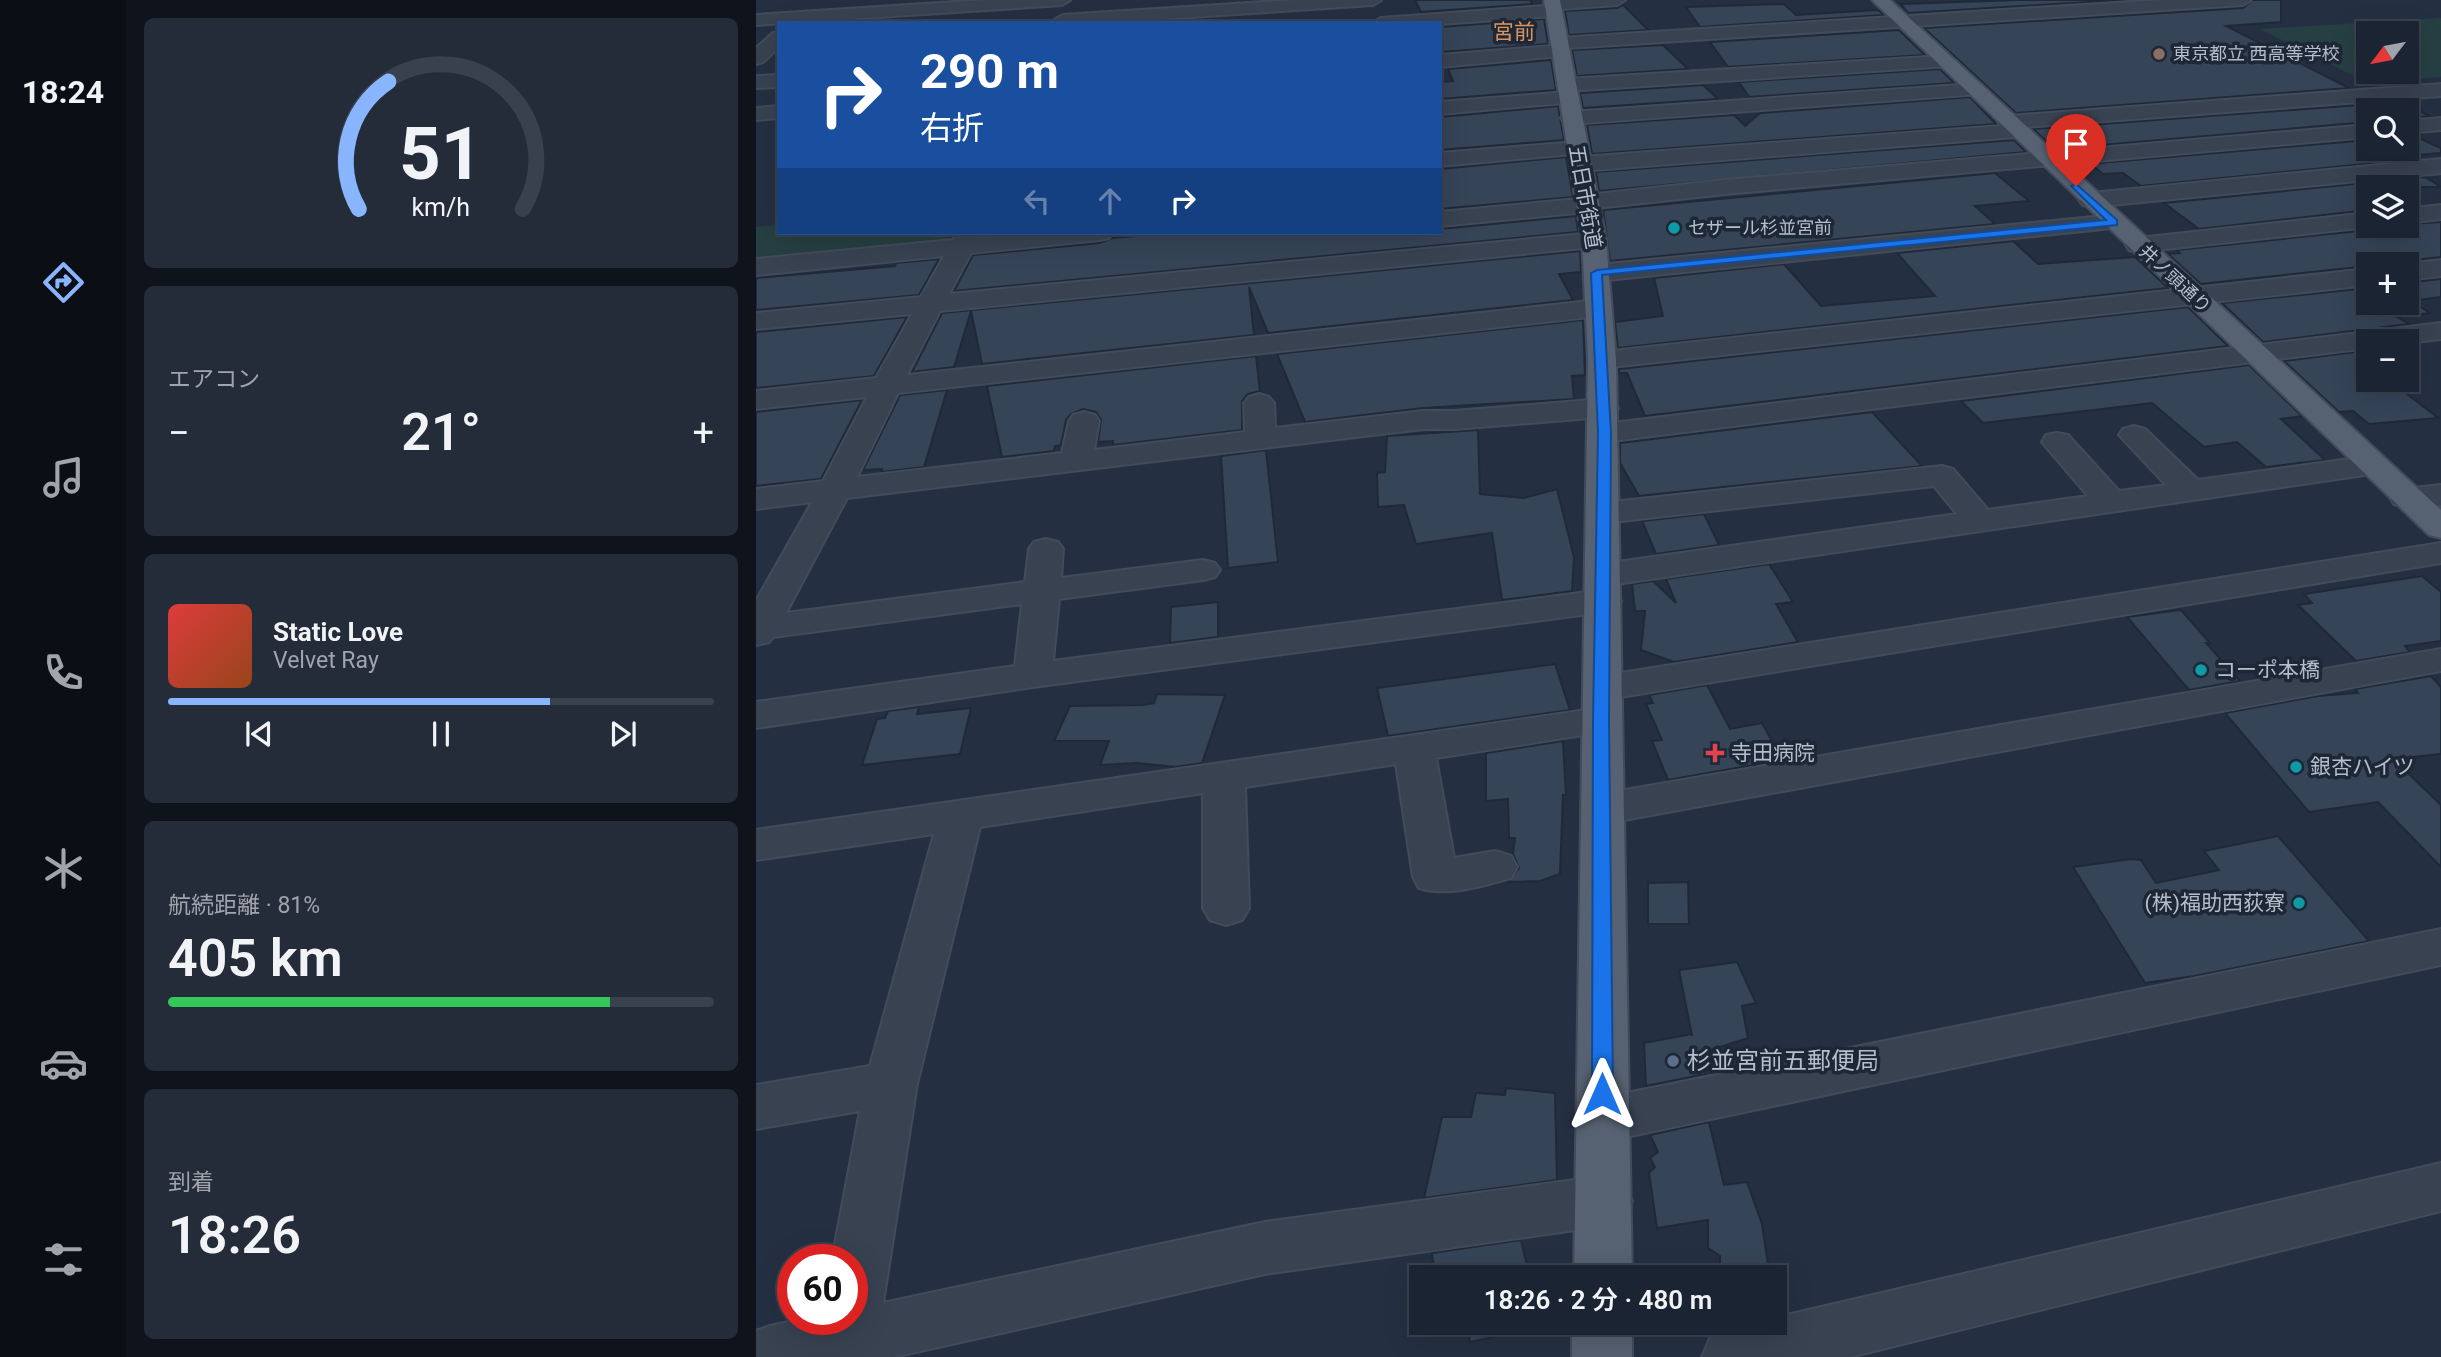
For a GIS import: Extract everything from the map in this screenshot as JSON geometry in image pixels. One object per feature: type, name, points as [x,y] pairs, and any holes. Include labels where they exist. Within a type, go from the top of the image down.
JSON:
[{"type":"main road","name":"井ノ頭通り","points":[[1880,0],[2441,528]]},
{"type":"main road","name":"五日市街道","points":[[1553,5],[1597,273],[1602,360],[1603,1265]]},
{"type":"main road","points":[[1602,1335],[1602,1357]]},
{"type":"street","points":[[798,20],[820,0]]},
{"type":"street","points":[[756,20],[798,20],[1062,0]]},
{"type":"street","points":[[1062,21],[1073,0]]},
{"type":"street","points":[[1076,21],[1373,0]]},
{"type":"street","points":[[1400,21],[1617,0]]},
{"type":"street","points":[[2043,0],[2061,11]]},
{"type":"street","points":[[1442,61],[1560,47],[1642,45],[1693,35],[1702,50],[1804,21],[1901,21],[2061,11],[2116,4],[2243,0]]},
{"type":"street","points":[[1715,16],[1726,41]]},
{"type":"street","points":[[756,58],[769,41]]},
{"type":"street","points":[[1523,120],[1569,104],[1944,62]]},
{"type":"street","points":[[756,82],[777,81]]},
{"type":"street","points":[[1442,108],[1974,90]]},
{"type":"street","points":[[1442,217],[2012,126],[2441,90]]},
{"type":"street","points":[[2311,99],[2356,126]]},
{"type":"street","points":[[756,114],[777,112]]},
{"type":"street","points":[[2419,126],[2441,124]]},
{"type":"street","points":[[1442,219],[1582,194],[1725,187],[2356,133]]},
{"type":"street","points":[[1442,160],[1490,155],[1582,194],[1660,217]]},
{"type":"street","points":[[2416,161],[2435,171]]},
{"type":"street","points":[[2091,200],[2435,171]]},
{"type":"street","points":[[2419,215],[2441,212]]},
{"type":"street","points":[[2138,245],[2356,221]]},
{"type":"street","points":[[1597,273],[2114,222]]},
{"type":"street","points":[[756,267],[965,240],[1063,235]]},
{"type":"street","points":[[756,321],[931,303],[1337,235]]},
{"type":"street","points":[[757,630],[835,490],[886,387],[965,240]]},
{"type":"street","points":[[2419,271],[2441,268]]},
{"type":"street","points":[[1602,360],[2356,278]]},
{"type":"street","points":[[756,400],[1599,307]]},
{"type":"street","points":[[2407,315],[2437,332]]},
{"type":"street","points":[[756,499],[1260,439],[1371,411],[1423,420],[1604,420],[2255,355],[2437,332]]},
{"type":"street","points":[[1259,403],[1260,439]]},
{"type":"street","points":[[1076,461],[1084,421]]},
{"type":"street","points":[[2134,435],[2190,490]]},
{"type":"street","points":[[993,471],[1001,438]]},
{"type":"street","points":[[2057,442],[2110,501]]},
{"type":"street","points":[[756,715],[1033,676],[1603,588],[1979,520],[2371,465]]},
{"type":"street","points":[[1603,513],[1942,475],[1979,520]]},
{"type":"street","points":[[2406,497],[2441,495]]},
{"type":"street","points":[[1033,676],[1046,549]]},
{"type":"street","points":[[756,845],[1414,748],[1602,705],[2441,553]]},
{"type":"street","points":[[757,630],[1203,570]]},
{"type":"street","points":[[1602,809],[2441,660]]},
{"type":"street","points":[[1414,748],[1434,877],[1495,867]]},
{"type":"street","points":[[1224,776],[1226,908]]},
{"type":"street","points":[[864,1244],[891,1084],[961,815]]},
{"type":"street","points":[[1602,1120],[2441,947]]},
{"type":"street","points":[[756,1107],[891,1084]]},
{"type":"street","points":[[1732,1357],[2441,1186]]},
{"type":"street","points":[[868,1328],[1265,1248],[1604,1200]]},
{"type":"street","points":[[763,1357],[839,1335]]},
{"type":"green space","points":[[2441,18],[2441,77],[2419,78],[2419,21],[2392,21]]},
{"type":"green space","points":[[2356,23],[2356,77],[2260,29]]},
{"type":"green space","points":[[777,225],[777,235],[951,235],[946,243],[756,261],[756,227]]},
{"type":"building","points":[[1415,0],[1531,0],[1532,4],[1421,12]]},
{"type":"building","points":[[2121,0],[1908,13],[1901,4]]},
{"type":"building","points":[[2253,0],[2281,0],[2281,22],[2226,26],[2349,88],[2016,113],[1924,28],[2243,8]]},
{"type":"building","points":[[1784,4],[1796,15],[1878,10],[1884,15],[1700,27],[1686,7]]},
{"type":"building","points":[[1623,5],[1648,30],[1569,35],[1565,11],[1617,8]]},
{"type":"building","points":[[1544,19],[1548,44],[1442,52],[1442,27]]},
{"type":"building","points":[[1899,30],[1925,55],[1728,67],[1710,42]]},
{"type":"building","points":[[1663,45],[1688,69],[1577,76],[1572,50]]},
{"type":"building","points":[[1551,60],[1556,90],[1442,99],[1442,82],[1453,81],[1448,69]]},
{"type":"building","points":[[1940,69],[1954,83],[1749,97],[1739,82]]},
{"type":"building","points":[[1703,85],[1718,99],[1583,108],[1580,93]]},
{"type":"building","points":[[1970,97],[1996,124],[1592,154],[1587,125],[1734,115],[1745,126],[1760,113]]},
{"type":"building","points":[[2356,105],[2356,123],[2055,149],[2033,129]]},
{"type":"building","points":[[1558,106],[1564,140],[1442,150],[1442,117]]},
{"type":"building","points":[[2419,111],[2430,116],[2419,117]]},
{"type":"building","points":[[2419,138],[2441,148],[2441,153],[2419,155]]},
{"type":"building","points":[[2014,140],[2026,152],[1599,191],[1596,172]]},
{"type":"building","points":[[2356,141],[2356,161],[2396,161],[2141,186],[2123,173],[2103,174],[2093,166],[2076,165]]},
{"type":"building","points":[[1566,157],[1573,197],[1442,209],[1442,169]]},
{"type":"building","points":[[1995,173],[2029,201],[1975,206],[1995,224],[1610,261],[1603,210]]},
{"type":"building","points":[[2425,177],[2441,187],[2419,187],[2419,178]]},
{"type":"building","points":[[2356,184],[2356,211],[2199,229],[2164,203]]},
{"type":"building","points":[[1576,216],[1578,232],[954,291],[973,255],[1100,243],[1112,238],[1150,235],[1442,235],[1442,229]]},
{"type":"building","points":[[2441,222],[2441,257],[2419,260],[2419,252],[2356,252],[2356,267],[2201,284],[2168,254],[2180,253],[2177,250],[2356,231],[2356,238],[2419,238],[2419,223]]},
{"type":"building","points":[[2013,241],[2038,264],[2135,257],[2168,288],[1618,348],[1615,322],[1663,316],[1654,278],[1784,264],[1821,306],[1935,296],[1897,253]]},
{"type":"building","points":[[1580,251],[1581,272],[1559,274],[1573,300],[1268,333],[1249,287],[1254,335],[982,364],[971,311],[954,367],[912,372],[942,313]]},
{"type":"building","points":[[939,259],[919,295],[756,310],[756,278],[895,266],[896,263]]},
{"type":"building","points":[[2441,279],[2441,297],[2419,300],[2419,282]]},
{"type":"building","points":[[2356,289],[2356,315],[2414,315],[2397,317],[2409,324],[2263,342],[2222,303]]},
{"type":"building","points":[[2419,306],[2430,313],[2419,314]]},
{"type":"building","points":[[2188,307],[2228,346],[1645,416],[1627,373],[1619,373],[1619,369]]},
{"type":"building","points":[[907,317],[874,376],[756,388],[756,332]]},
{"type":"building","points":[[1583,320],[1585,375],[1572,376],[1574,399],[1423,408],[1305,422],[1277,354]]},
{"type":"building","points":[[2355,352],[2356,392],[2404,392],[2438,418],[2369,424],[2353,411],[2339,412],[2284,361]]},
{"type":"building","points":[[1256,356],[1260,391],[1248,394],[1242,401],[1242,430],[1113,445],[1113,441],[1098,442],[1101,420],[1096,412],[1083,409],[1071,414],[1066,420],[1061,445],[1055,446],[1054,451],[1002,457],[987,386]]},
{"type":"building","points":[[2249,365],[2302,416],[2281,419],[2325,460],[2266,467],[2237,442],[2204,447],[2152,403],[1983,423],[1961,401]]},
{"type":"building","points":[[947,390],[924,467],[881,472],[882,469],[863,470],[900,395]]},
{"type":"building","points":[[862,400],[821,479],[756,486],[756,412]]},
{"type":"building","points":[[1872,412],[1922,466],[1639,496],[1620,463],[1620,443]]},
{"type":"building","points":[[1478,430],[1480,494],[1524,498],[1557,489],[1574,557],[1572,591],[1502,600],[1492,533],[1416,544],[1404,505],[1378,507],[1377,473],[1385,472],[1387,436]]},
{"type":"building","points":[[1266,450],[1278,562],[1228,568],[1221,456]]},
{"type":"building","points":[[1704,514],[1719,545],[1656,554],[1642,521]]},
{"type":"building","points":[[1769,564],[1793,602],[1776,604],[1798,642],[1674,662],[1641,650],[1645,611],[1635,611],[1632,584],[1653,581],[1676,603],[1666,579]]},
{"type":"building","points":[[2422,576],[2441,592],[2441,641],[2405,646],[2410,652],[2356,661],[2298,605],[2312,603],[2304,594]]},
{"type":"building","points":[[1218,602],[1218,637],[1170,643],[1171,607]]},
{"type":"building","points":[[2181,610],[2240,681],[2189,690],[2127,617]]},
{"type":"building","points":[[1555,664],[1570,710],[1388,736],[1377,688]]},
{"type":"building","points":[[2431,676],[2441,687],[2441,754],[2393,759],[2441,805],[2441,867],[2378,802],[2309,812],[2225,713],[2318,696],[2358,693],[2355,689]]},
{"type":"building","points":[[1707,685],[1730,729],[1762,723],[1782,760],[1668,780],[1652,741],[1662,740],[1646,704],[1653,703],[1649,695]]},
{"type":"building","points":[[1157,694],[1225,695],[1202,763],[1176,767],[1137,763],[1100,765],[1109,741],[1054,741],[1070,706],[1143,705],[1154,703]]},
{"type":"building","points":[[919,707],[917,714],[971,708],[960,754],[862,765],[877,719],[885,718],[888,711]]},
{"type":"building","points":[[1563,741],[1566,795],[1563,795],[1560,874],[1540,881],[1509,882],[1519,868],[1513,854],[1515,838],[1509,838],[1508,799],[1486,801],[1486,753]]},
{"type":"building","points":[[2278,836],[2369,941],[2195,976],[2145,983],[2073,867],[2141,860],[2156,883],[2219,870],[2204,851]]},
{"type":"building","points":[[1688,882],[1689,924],[1648,924],[1648,883]]},
{"type":"building","points":[[1737,962],[1756,1003],[1742,1006],[1748,1038],[1699,1054],[1706,1074],[1646,1086],[1644,1043],[1692,1034],[1679,970]]},
{"type":"building","points":[[1506,1088],[1555,1093],[1557,1180],[1424,1198],[1442,1117],[1471,1117],[1476,1093],[1505,1095]]},
{"type":"building","points":[[1709,1122],[1724,1185],[1747,1182],[1762,1224],[1768,1265],[1720,1265],[1720,1256],[1708,1248],[1708,1220],[1657,1228],[1649,1173],[1655,1167],[1650,1158],[1658,1152],[1650,1135]]},
{"type":"building","points":[[1521,1240],[1527,1265],[1433,1265],[1432,1253]]},
{"type":"building","points":[[1469,1335],[1504,1335],[1470,1342]]},
{"type":"place","name":"東京都立 西高等学校","points":[[2159,54]]},
{"type":"place","name":"セザール杉並宮前","points":[[1674,228]]},
{"type":"place","name":"コーポ本橋","points":[[2201,670]]},
{"type":"place","name":"寺田病院","points":[[1715,753]]},
{"type":"place","name":"銀杏ハイツ","points":[[2296,767]]},
{"type":"place","name":"(株)福助西荻寮","points":[[2299,903]]},
{"type":"place","name":"杉並宮前五郵便局","points":[[1673,1061]]},
{"type":"district","name":"宮前","points":[[1514,32]]},
{"type":"route","points":[[1602,1094],[1601,721],[1604,433],[1597,273],[2114,222],[2076,186]]}]
